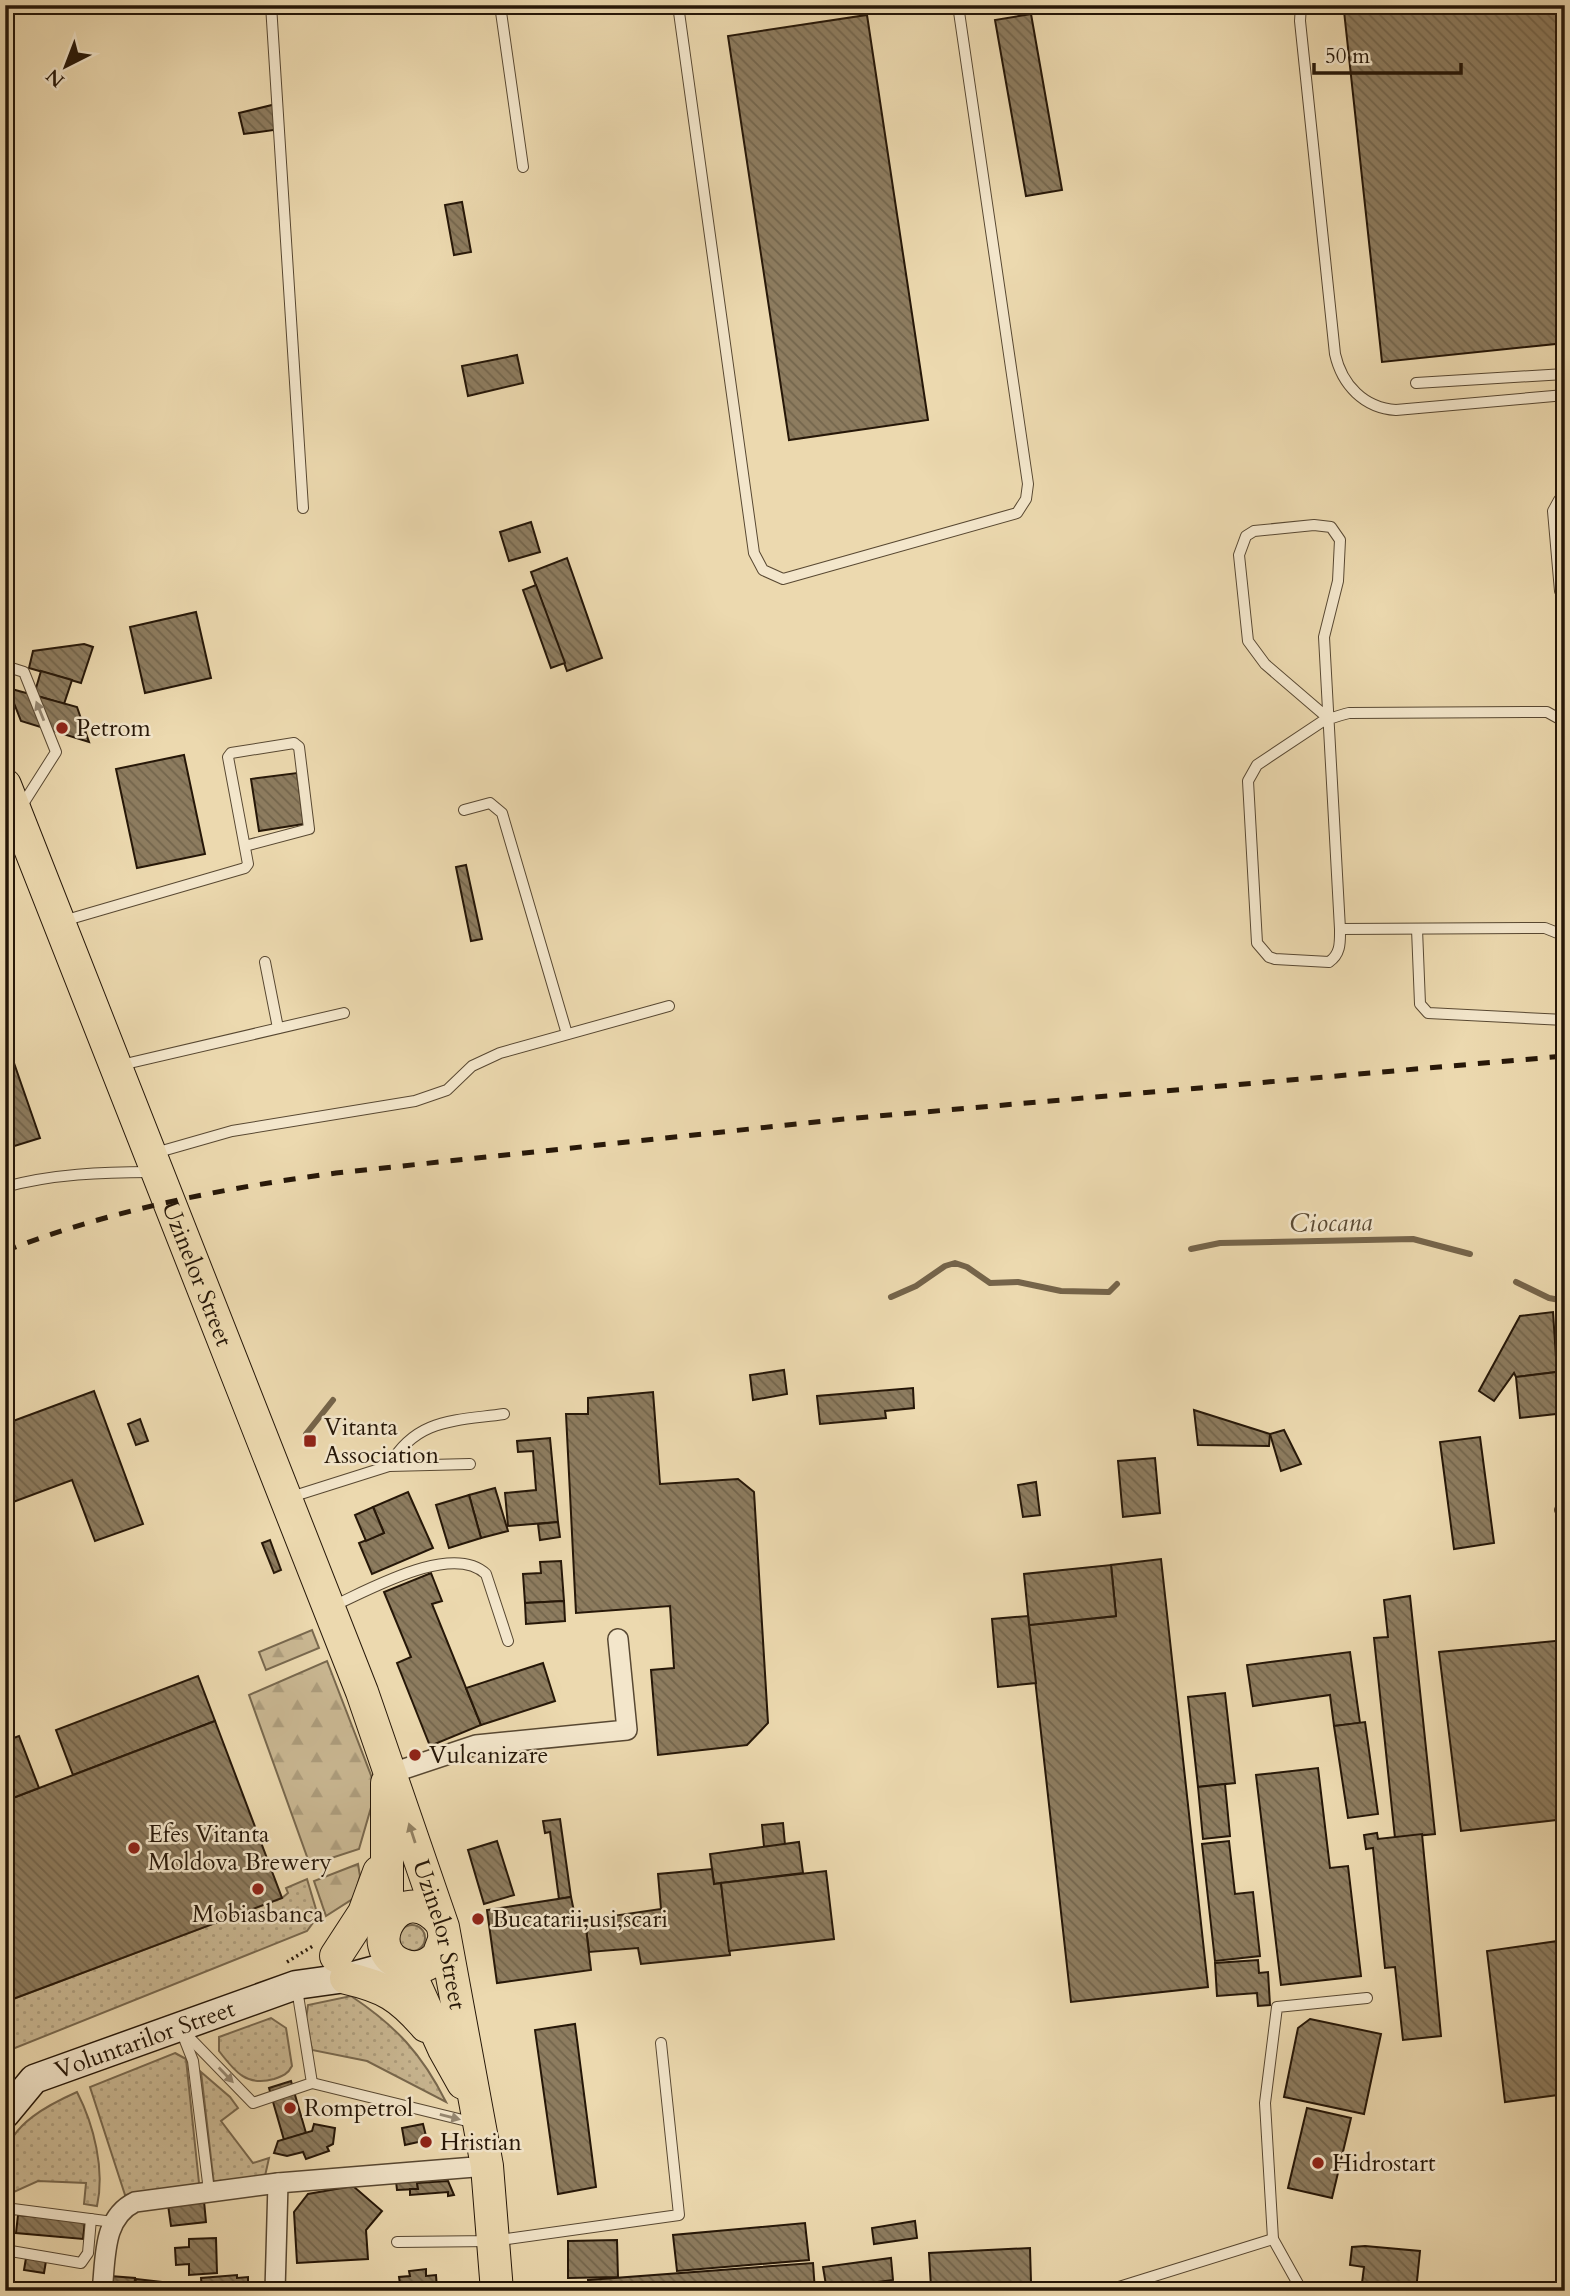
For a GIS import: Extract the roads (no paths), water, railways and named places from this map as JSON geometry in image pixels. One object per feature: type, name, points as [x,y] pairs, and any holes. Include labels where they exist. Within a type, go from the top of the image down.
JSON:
[{"type":"main road","name":"Uzinelor Street","points":[[5,785],[287,1499],[390,1768],[442,1931],[487,2166],[497,2291]]},
{"type":"main road","name":"Uzinelor Street","points":[[386,1926],[390,1768]]},
{"type":"main road","points":[[386,1847],[364,1913],[334,1956],[375,1985],[397,1996],[444,2049]]},
{"type":"main road","points":[[409,1907],[427,1909],[442,1931],[432,1962],[403,1965],[386,1949],[386,1926],[393,1915],[409,1907]]},
{"type":"main road","name":"Voluntarilor Street","points":[[5,2114],[34,2079],[179,2026],[334,1956],[386,1926]]},
{"type":"main road","name":"Voluntarilor Street","points":[[334,1956],[403,1965]]},
{"type":"main road","name":"Uzinelor Street","points":[[403,1965],[479,2116]]},
{"type":"street","points":[[390,1768],[475,1745],[627,1730],[618,1639]]},
{"type":"street","points":[[5,2089],[34,2079]]},
{"type":"street","points":[[102,2291],[117,2217],[135,2202],[278,2183],[487,2166]]},
{"type":"street","points":[[275,2291],[278,2183]]},
{"type":"lane","points":[[271,5],[303,508]]},
{"type":"lane","points":[[500,5],[523,167]]},
{"type":"lane","points":[[678,5],[754,553],[764,570],[783,579],[1017,513],[1026,499],[1028,484],[958,5]]},
{"type":"lane","points":[[1301,5],[1300,21],[1335,354],[1349,386],[1370,404],[1396,411],[1565,395]]},
{"type":"lane","points":[[1416,383],[1565,374]]},
{"type":"lane","points":[[1565,499],[1559,500],[1553,511],[1560,591],[1565,597]]},
{"type":"lane","points":[[1329,719],[1265,664],[1248,641],[1239,555],[1246,536],[1254,531],[1314,525],[1331,527],[1340,540],[1338,581],[1324,637],[1329,719],[1340,929],[1340,947],[1337,955],[1329,961],[1275,959],[1260,948],[1248,794],[1248,781],[1257,765],[1329,719],[1349,713],[1547,712],[1565,722]]},
{"type":"lane","points":[[5,666],[24,672],[56,752],[17,814]]},
{"type":"lane","points":[[60,922],[245,868],[248,863],[244,846],[229,757],[231,753],[294,743],[299,747],[309,829],[244,846]]},
{"type":"lane","points":[[464,810],[490,803],[502,813],[567,1034]]},
{"type":"lane","points":[[1340,929],[1545,928],[1565,936]]},
{"type":"lane","points":[[1417,929],[1420,1004],[1428,1013],[1565,1020]]},
{"type":"lane","points":[[265,962],[278,1028]]},
{"type":"lane","points":[[5,1187],[27,1181],[117,1172],[155,1163],[232,1131],[415,1101],[447,1090],[483,1060],[669,1006]]},
{"type":"lane","points":[[117,1066],[344,1013]]},
{"type":"lane","points":[[389,1466],[407,1441],[427,1427],[504,1414]]},
{"type":"lane","points":[[287,1499],[389,1466],[470,1464]]},
{"type":"lane","points":[[329,1607],[424,1567],[471,1565],[486,1574],[508,1641]]},
{"type":"lane","points":[[288,1975],[312,2083]]},
{"type":"lane","points":[[1302,2291],[1273,2239],[1265,2103],[1277,2007],[1367,1998]]},
{"type":"lane","points":[[179,2026],[253,2103],[312,2083],[479,2116]]},
{"type":"lane","points":[[179,2026],[193,2061],[209,2191]]},
{"type":"lane","points":[[397,2242],[493,2241],[680,2215],[661,2043]]},
{"type":"lane","points":[[5,2225],[7,2213],[13,2209],[91,2219],[117,2217]]},
{"type":"lane","points":[[5,2250],[81,2263],[88,2253],[91,2219]]},
{"type":"lane","points":[[1106,2291],[1273,2239]]},
{"type":"waterway","name":"Ciocana","points":[[1191,1249],[1220,1243],[1413,1239],[1470,1254]]},
{"type":"waterway","name":"Ciocana","points":[[891,1297],[955,1263],[967,1267],[990,1283],[1018,1282],[1061,1291],[1109,1292],[1117,1284]]},
{"type":"waterway","name":"Ciocana","points":[[1516,1282],[1549,1298],[1565,1301]]},
{"type":"waterway","name":"Ciocana","points":[[306,1434],[333,1400]]},
{"type":"railway","points":[[5,1251],[45,1236],[168,1202],[336,1173],[844,1119],[1565,1056]]},
{"type":"place","name":"Petrom","points":[[62,728]]},
{"type":"place","name":"Vitanta Association","points":[[310,1441]]},
{"type":"place","name":"Vulcanizare","points":[[415,1755]]},
{"type":"place","name":"Efes Vitanta Moldova Brewery","points":[[134,1848]]},
{"type":"place","name":"Mobiasbanca","points":[[258,1889]]},
{"type":"place","name":"Bucatarii,usi,scari","points":[[478,1919]]},
{"type":"place","name":"Rompetrol","points":[[290,2108]]},
{"type":"place","name":"Hristian","points":[[426,2142]]},
{"type":"place","name":"Hidrostart","points":[[1318,2163]]}]
